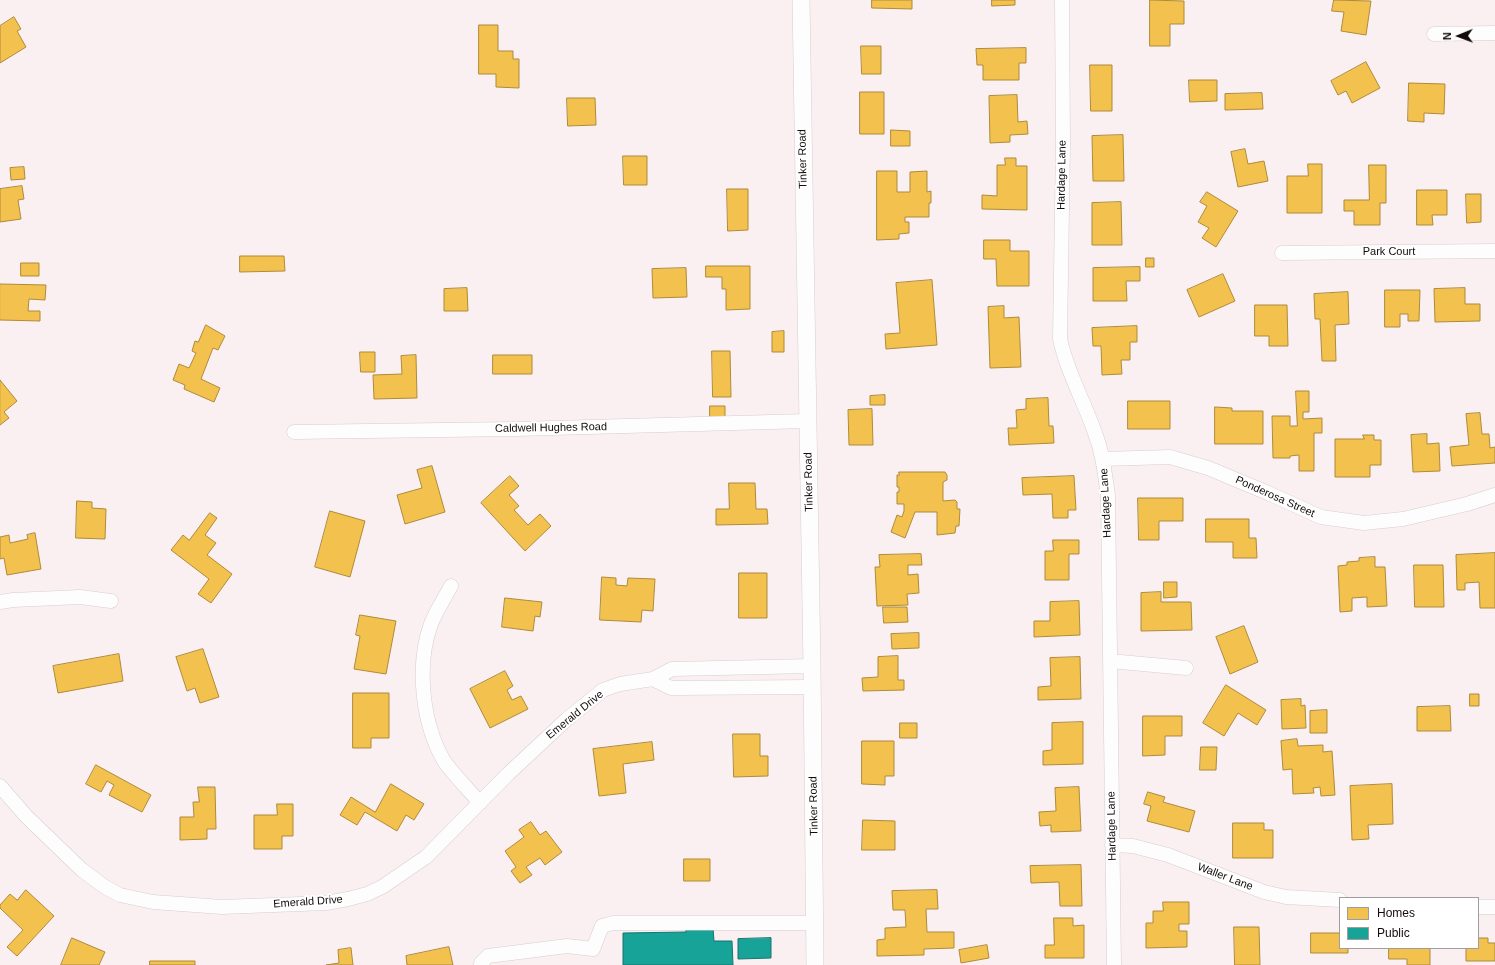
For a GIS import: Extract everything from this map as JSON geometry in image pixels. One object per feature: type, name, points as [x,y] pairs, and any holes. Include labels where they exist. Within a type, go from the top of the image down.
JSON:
[{"type":"main road","name":"Tinker Road","points":[[801,0],[812,666],[815,965]]},
{"type":"street","name":"Hardage Lane","points":[[1062,0],[1063,144],[1060,339],[1064,357],[1095,433],[1103,459],[1108,496],[1114,965]]},
{"type":"street","points":[[1434,34],[1495,33]]},
{"type":"street","name":"Park Court","points":[[1282,253],[1495,251]]},
{"type":"street","name":"Caldwell Hughes Road","points":[[294,432],[517,429],[807,421]]},
{"type":"street","name":"Ponderosa Street","points":[[1103,459],[1170,457],[1208,468],[1321,517],[1364,523],[1403,519],[1467,504],[1495,495]]},
{"type":"street","points":[[450,586],[431,625],[425,650],[423,675],[424,698],[428,726],[444,761],[480,803]]},
{"type":"street","points":[[0,602],[12,600],[80,597],[111,601]]},
{"type":"street","points":[[1110,661],[1186,668]]},
{"type":"street","name":"Emerald Drive","points":[[0,786],[26,816],[82,870],[105,887],[120,895],[153,902],[222,907],[326,903],[367,894],[382,887],[426,857],[508,774],[567,719],[603,690],[620,684],[653,679],[672,669],[812,666]]},
{"type":"street","points":[[653,679],[671,688],[812,687]]},
{"type":"street","name":"Waller Lane","points":[[1112,845],[1133,846],[1168,855],[1264,892],[1286,897],[1339,900]]},
{"type":"street","points":[[1479,906],[1495,907]]},
{"type":"street","points":[[481,965],[481,963],[488,956],[567,946],[593,949],[602,926],[613,923],[815,923]]},
{"type":"building: Homes","points":[[872,0],[912,0],[912,9],[872,8]]},
{"type":"building: Homes","points":[[992,0],[1015,0],[1015,5],[992,6]]},
{"type":"building: Homes","points":[[1150,0],[1184,1],[1184,24],[1170,24],[1170,46],[1150,46]]},
{"type":"building: Homes","points":[[1334,0],[1371,1],[1366,35],[1341,31],[1344,12],[1332,11]]},
{"type":"building: Homes","points":[[14,17],[21,29],[17,31],[26,47],[0,63],[0,26]]},
{"type":"building: Homes","points":[[479,25],[498,25],[498,51],[513,51],[513,59],[519,59],[519,88],[496,87],[496,74],[479,74]]},
{"type":"building: Homes","points":[[861,46],[881,46],[881,74],[862,74]]},
{"type":"building: Homes","points":[[1026,48],[1026,63],[1019,63],[1019,80],[983,80],[983,65],[977,65],[976,49]]},
{"type":"building: Homes","points":[[1366,62],[1380,88],[1352,103],[1346,91],[1338,95],[1331,81]]},
{"type":"building: Homes","points":[[1090,65],[1112,65],[1112,111],[1091,111]]},
{"type":"building: Homes","points":[[1189,80],[1217,80],[1217,101],[1190,102]]},
{"type":"building: Homes","points":[[1409,83],[1445,84],[1444,114],[1424,113],[1424,122],[1408,121]]},
{"type":"building: Homes","points":[[860,92],[884,92],[884,134],[860,134]]},
{"type":"building: Homes","points":[[1262,93],[1263,109],[1225,110],[1225,94]]},
{"type":"building: Homes","points":[[1017,95],[1018,122],[1027,121],[1028,134],[1010,135],[1010,142],[990,143],[989,96]]},
{"type":"building: Homes","points":[[567,98],[595,98],[596,125],[568,126]]},
{"type":"building: Homes","points":[[891,130],[910,131],[910,146],[891,146]]},
{"type":"building: Homes","points":[[1123,135],[1124,181],[1093,181],[1092,136]]},
{"type":"building: Homes","points":[[1245,149],[1248,164],[1264,161],[1268,181],[1238,187],[1231,152]]},
{"type":"building: Homes","points":[[623,156],[647,156],[647,185],[624,185]]},
{"type":"building: Homes","points":[[1005,158],[1016,158],[1016,166],[1027,166],[1027,210],[982,209],[982,195],[997,196],[997,165],[1005,165]]},
{"type":"building: Homes","points":[[1308,164],[1322,164],[1322,213],[1287,213],[1287,176],[1308,176]]},
{"type":"building: Homes","points":[[1369,165],[1386,165],[1386,203],[1380,203],[1380,225],[1354,225],[1354,211],[1344,211],[1344,200],[1369,200]]},
{"type":"building: Homes","points":[[24,167],[25,179],[11,180],[10,168]]},
{"type":"building: Homes","points":[[877,171],[897,171],[897,192],[910,192],[910,172],[927,171],[927,192],[931,191],[929,217],[905,217],[905,222],[909,222],[909,233],[899,234],[899,239],[877,240]]},
{"type":"building: Homes","points":[[22,186],[24,199],[18,200],[21,219],[0,222],[0,189]]},
{"type":"building: Homes","points":[[727,189],[748,189],[748,230],[728,231]]},
{"type":"building: Homes","points":[[1417,190],[1447,190],[1447,215],[1432,215],[1433,225],[1417,225]]},
{"type":"building: Homes","points":[[1207,192],[1238,211],[1216,247],[1202,238],[1209,228],[1198,222],[1207,206],[1200,202]]},
{"type":"building: Homes","points":[[1466,194],[1481,194],[1481,222],[1467,223]]},
{"type":"building: Homes","points":[[1121,202],[1122,245],[1092,245],[1092,203]]},
{"type":"building: Homes","points":[[984,240],[1010,240],[1010,251],[1029,251],[1029,286],[997,286],[996,259],[984,259]]},
{"type":"building: Homes","points":[[240,256],[284,256],[285,271],[240,272]]},
{"type":"building: Homes","points":[[1146,258],[1154,258],[1154,267],[1146,267]]},
{"type":"building: Homes","points":[[21,263],[39,263],[39,276],[21,276]]},
{"type":"building: Homes","points":[[706,266],[750,266],[750,309],[726,310],[726,289],[722,289],[722,277],[706,277]]},
{"type":"building: Homes","points":[[1140,267],[1140,281],[1126,281],[1127,301],[1093,301],[1093,268]]},
{"type":"building: Homes","points":[[686,268],[687,297],[653,298],[652,269]]},
{"type":"building: Homes","points":[[1223,274],[1235,301],[1199,317],[1187,290]]},
{"type":"building: Homes","points":[[932,280],[937,345],[886,349],[885,334],[900,333],[896,283]]},
{"type":"building: Homes","points":[[0,284],[46,285],[45,300],[29,299],[28,311],[40,311],[40,321],[0,320]]},
{"type":"building: Homes","points":[[467,288],[468,311],[444,311],[444,289]]},
{"type":"building: Homes","points":[[1465,288],[1465,304],[1480,304],[1480,321],[1435,322],[1434,289]]},
{"type":"building: Homes","points":[[1385,290],[1420,290],[1419,321],[1408,321],[1408,314],[1400,314],[1400,327],[1385,327]]},
{"type":"building: Homes","points":[[1348,292],[1349,324],[1335,325],[1336,361],[1322,361],[1320,319],[1315,319],[1314,294]]},
{"type":"building: Homes","points":[[1255,305],[1287,305],[1288,346],[1269,346],[1269,336],[1255,336]]},
{"type":"building: Homes","points":[[1004,306],[1004,318],[1019,317],[1021,367],[990,368],[988,307]]},
{"type":"building: Homes","points":[[206,325],[225,336],[218,350],[213,348],[201,379],[220,388],[214,402],[184,389],[185,385],[173,380],[179,364],[189,368],[196,353],[192,351],[195,341],[198,342]]},
{"type":"building: Homes","points":[[1137,326],[1137,342],[1130,342],[1130,360],[1121,360],[1122,374],[1102,375],[1101,346],[1093,346],[1092,328]]},
{"type":"building: Homes","points":[[784,331],[784,352],[772,352],[772,332]]},
{"type":"building: Homes","points":[[712,351],[730,351],[731,397],[713,397]]},
{"type":"building: Homes","points":[[360,352],[375,352],[375,372],[361,372]]},
{"type":"building: Homes","points":[[416,355],[417,398],[374,399],[373,375],[402,374],[401,356]]},
{"type":"building: Homes","points":[[493,355],[532,355],[532,374],[493,374]]},
{"type":"building: Homes","points":[[0,380],[17,401],[4,412],[9,418],[0,425]]},
{"type":"building: Homes","points":[[1296,391],[1309,391],[1309,412],[1303,412],[1303,419],[1322,418],[1322,433],[1314,433],[1314,471],[1299,471],[1299,455],[1290,456],[1290,458],[1273,458],[1272,416],[1290,416],[1290,426],[1297,426]]},
{"type":"building: Homes","points":[[885,395],[885,405],[870,405],[870,396]]},
{"type":"building: Homes","points":[[1048,398],[1049,426],[1053,426],[1054,443],[1009,445],[1008,428],[1017,428],[1016,410],[1026,409],[1026,399]]},
{"type":"building: Homes","points":[[1128,401],[1170,401],[1170,429],[1128,429]]},
{"type":"building: Homes","points":[[710,406],[725,406],[725,422],[710,422]]},
{"type":"building: Homes","points":[[1215,407],[1232,408],[1232,411],[1263,411],[1263,444],[1215,444]]},
{"type":"building: Homes","points":[[872,409],[873,445],[849,445],[848,410]]},
{"type":"building: Homes","points":[[1480,413],[1482,434],[1489,434],[1490,448],[1495,447],[1495,463],[1452,466],[1450,447],[1469,445],[1466,414]]},
{"type":"building: Homes","points":[[1427,434],[1427,444],[1439,443],[1440,471],[1413,472],[1411,435]]},
{"type":"building: Homes","points":[[1363,435],[1374,435],[1374,440],[1381,440],[1381,465],[1370,465],[1370,477],[1335,477],[1335,439],[1364,439]]},
{"type":"building: Homes","points":[[432,466],[445,512],[405,524],[397,495],[422,488],[417,470]]},
{"type":"building: Homes","points":[[899,472],[945,472],[947,475],[947,480],[943,482],[943,501],[955,500],[957,502],[957,509],[960,509],[959,526],[956,526],[955,533],[937,535],[937,512],[915,512],[905,538],[891,532],[897,515],[902,517],[904,511],[904,504],[897,504],[897,492],[899,492],[899,487],[897,487],[897,475],[899,475]]},
{"type":"building: Homes","points":[[510,476],[519,486],[509,495],[519,506],[514,510],[528,525],[540,514],[551,526],[525,551],[481,503]]},
{"type":"building: Homes","points":[[1074,476],[1076,510],[1068,510],[1068,518],[1053,518],[1052,494],[1023,495],[1022,478]]},
{"type":"building: Homes","points":[[729,483],[755,483],[756,509],[767,509],[768,524],[716,525],[716,509],[729,509]]},
{"type":"building: Homes","points":[[1138,498],[1183,498],[1183,521],[1159,521],[1159,540],[1139,540]]},
{"type":"building: Homes","points":[[77,501],[92,502],[92,508],[106,509],[105,539],[76,538]]},
{"type":"building: Homes","points":[[330,511],[365,521],[350,577],[315,567]]},
{"type":"building: Homes","points":[[210,513],[217,518],[205,535],[216,543],[207,555],[232,574],[211,603],[198,594],[209,579],[171,550],[183,535],[189,540]]},
{"type":"building: Homes","points":[[1206,519],[1249,519],[1249,538],[1256,538],[1257,558],[1233,558],[1233,542],[1206,542]]},
{"type":"building: Homes","points":[[35,533],[41,569],[7,575],[4,558],[0,559],[0,537],[9,535],[10,543],[28,539],[27,535]]},
{"type":"building: Homes","points":[[1053,540],[1079,540],[1079,554],[1069,554],[1069,580],[1045,580],[1045,551],[1053,551]]},
{"type":"building: Homes","points":[[1495,553],[1495,608],[1480,608],[1479,582],[1465,583],[1465,590],[1457,590],[1456,555]]},
{"type":"building: Homes","points":[[921,554],[922,565],[908,565],[908,575],[918,574],[919,593],[907,594],[908,605],[877,606],[875,567],[880,567],[879,555]]},
{"type":"building: Homes","points":[[1375,557],[1375,567],[1385,567],[1387,606],[1367,607],[1367,597],[1352,598],[1352,611],[1340,612],[1338,566],[1347,565],[1347,562],[1359,561],[1359,558]]},
{"type":"building: Homes","points":[[1414,565],[1443,565],[1444,607],[1415,607]]},
{"type":"building: Homes","points":[[739,573],[767,573],[767,618],[739,618]]},
{"type":"building: Homes","points":[[602,577],[616,578],[616,585],[627,586],[628,578],[655,579],[653,611],[642,610],[641,622],[600,620]]},
{"type":"building: Homes","points":[[1164,582],[1177,582],[1177,597],[1164,598]]},
{"type":"building: Homes","points":[[1161,592],[1161,602],[1191,602],[1192,630],[1141,631],[1141,593]]},
{"type":"building: Homes","points":[[505,598],[542,602],[540,617],[535,616],[533,631],[502,627]]},
{"type":"building: Homes","points":[[1079,601],[1080,635],[1034,637],[1034,621],[1050,621],[1050,602]]},
{"type":"building: Homes","points":[[883,607],[907,607],[908,622],[884,623]]},
{"type":"building: Homes","points":[[360,615],[396,621],[386,674],[354,669],[360,636],[356,635]]},
{"type":"building: Homes","points":[[1244,626],[1258,662],[1230,674],[1216,637]]},
{"type":"building: Homes","points":[[919,633],[919,648],[892,649],[891,634]]},
{"type":"building: Homes","points":[[203,649],[219,697],[200,703],[195,688],[187,691],[176,657]]},
{"type":"building: Homes","points":[[119,654],[123,681],[58,693],[53,666]]},
{"type":"building: Homes","points":[[898,656],[898,680],[904,680],[904,690],[863,691],[862,678],[878,677],[878,657]]},
{"type":"building: Homes","points":[[1080,657],[1081,699],[1038,700],[1038,687],[1051,686],[1050,658]]},
{"type":"building: Homes","points":[[505,671],[513,686],[507,690],[512,700],[521,696],[528,709],[490,728],[470,689]]},
{"type":"building: Homes","points":[[1226,685],[1266,710],[1257,725],[1238,713],[1224,736],[1203,723]]},
{"type":"building: Homes","points":[[353,693],[389,693],[389,738],[371,738],[371,748],[353,748]]},
{"type":"building: Homes","points":[[1470,694],[1479,694],[1479,706],[1470,706]]},
{"type":"building: Homes","points":[[1301,699],[1301,706],[1305,705],[1306,728],[1282,729],[1281,700]]},
{"type":"building: Homes","points":[[1450,706],[1451,731],[1417,731],[1417,707]]},
{"type":"building: Homes","points":[[1327,710],[1327,733],[1310,733],[1310,711]]},
{"type":"building: Homes","points":[[1143,716],[1182,716],[1182,736],[1165,736],[1165,755],[1143,756]]},
{"type":"building: Homes","points":[[1083,722],[1083,764],[1043,765],[1043,751],[1052,750],[1052,723]]},
{"type":"building: Homes","points":[[900,723],[917,723],[917,738],[900,738]]},
{"type":"building: Homes","points":[[733,734],[760,734],[760,756],[768,756],[768,776],[734,777]]},
{"type":"building: Homes","points":[[1297,739],[1298,746],[1323,745],[1323,752],[1332,751],[1335,795],[1321,796],[1320,787],[1313,788],[1314,793],[1293,794],[1292,769],[1283,770],[1281,741]]},
{"type":"building: Homes","points":[[862,741],[894,741],[894,776],[885,776],[885,785],[862,784]]},
{"type":"building: Homes","points":[[652,742],[654,760],[623,764],[626,793],[599,796],[593,749]]},
{"type":"building: Homes","points":[[1201,747],[1217,747],[1216,770],[1200,770]]},
{"type":"building: Homes","points":[[96,765],[151,795],[142,812],[109,795],[114,785],[107,781],[101,792],[86,784]]},
{"type":"building: Homes","points":[[391,784],[424,804],[414,820],[406,815],[397,831],[365,812],[357,825],[340,815],[351,797],[375,812]]},
{"type":"building: Homes","points":[[1392,784],[1393,824],[1368,825],[1369,839],[1352,840],[1350,786]]},
{"type":"building: Homes","points":[[198,787],[215,787],[216,829],[207,829],[207,839],[180,840],[180,817],[194,817],[193,802],[199,802]]},
{"type":"building: Homes","points":[[1079,787],[1081,831],[1051,832],[1051,825],[1040,826],[1039,812],[1056,811],[1055,788]]},
{"type":"building: Homes","points":[[1148,792],[1165,797],[1163,802],[1195,811],[1189,832],[1147,821],[1151,806],[1144,804]]},
{"type":"building: Homes","points":[[277,804],[293,804],[293,836],[282,836],[282,849],[254,849],[254,815],[277,815]]},
{"type":"building: Homes","points":[[863,820],[895,821],[895,850],[862,850]]},
{"type":"building: Homes","points":[[531,822],[540,835],[546,831],[562,852],[545,865],[540,858],[526,867],[532,875],[520,883],[511,871],[516,867],[505,851],[524,837],[519,830]]},
{"type":"building: Homes","points":[[1233,823],[1264,823],[1264,830],[1273,830],[1273,858],[1233,858]]},
{"type":"building: Homes","points":[[684,859],[710,859],[710,881],[684,881]]},
{"type":"building: Homes","points":[[1081,865],[1082,906],[1060,906],[1059,882],[1031,883],[1030,866]]},
{"type":"building: Homes","points":[[26,890],[54,916],[17,956],[7,947],[23,930],[0,908],[0,905],[10,894],[17,900]]},
{"type":"building: Homes","points":[[937,890],[938,909],[926,909],[927,932],[954,932],[954,948],[924,949],[924,955],[877,956],[877,940],[885,939],[885,928],[906,927],[905,910],[893,910],[892,891]]},
{"type":"building: Homes","points":[[1163,902],[1189,902],[1189,924],[1179,924],[1179,931],[1187,931],[1187,947],[1146,948],[1146,923],[1153,923],[1153,911],[1163,911]]},
{"type":"building: Homes","points":[[1054,918],[1073,918],[1073,926],[1084,925],[1084,958],[1045,958],[1045,945],[1054,945]]},
{"type":"building: Homes","points":[[1234,927],[1259,927],[1260,965],[1235,965]]},
{"type":"building: Homes","points":[[1311,933],[1339,933],[1339,949],[1348,949],[1348,953],[1311,953]]},
{"type":"building: Homes","points":[[72,938],[105,952],[99,965],[61,965]]},
{"type":"building: Homes","points":[[1479,938],[1488,938],[1488,943],[1495,943],[1495,961],[1466,961],[1466,949],[1479,949]]},
{"type":"building: Homes","points":[[987,945],[989,958],[961,963],[959,950]]},
{"type":"building: Homes","points":[[449,947],[453,965],[407,965],[406,956]]},
{"type":"building: Homes","points":[[351,948],[353,965],[326,965],[339,963],[338,950]]},
{"type":"building: Homes","points":[[1389,949],[1430,949],[1430,965],[1407,965],[1407,959],[1389,959]]},
{"type":"building: Homes","points":[[150,961],[195,961],[195,965],[150,965]]},
{"type":"building: Public","points":[[713,928],[714,941],[732,941],[733,965],[623,965],[623,933],[686,932],[686,929]]},
{"type":"building: Public","points":[[771,938],[771,958],[738,959],[738,939]]}]
